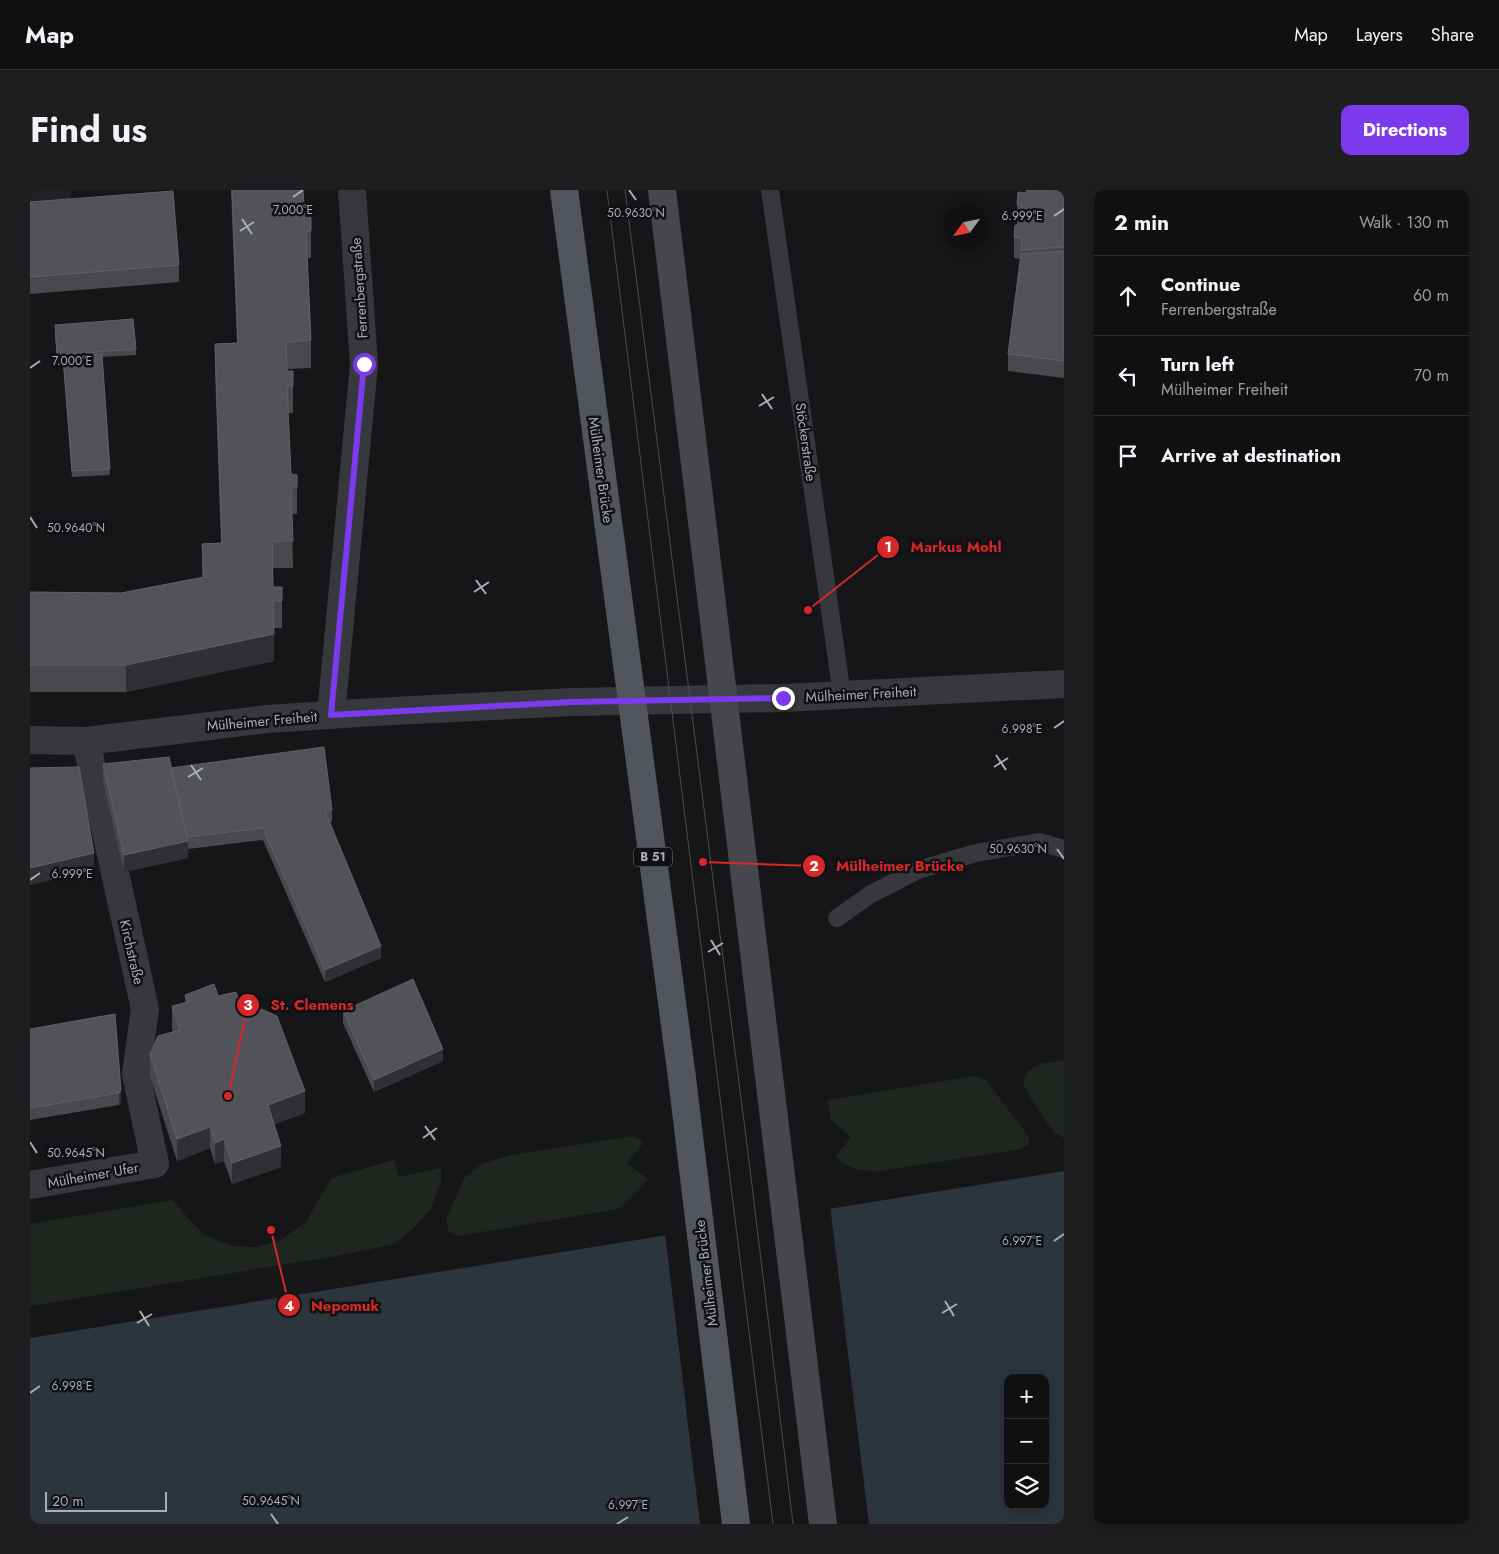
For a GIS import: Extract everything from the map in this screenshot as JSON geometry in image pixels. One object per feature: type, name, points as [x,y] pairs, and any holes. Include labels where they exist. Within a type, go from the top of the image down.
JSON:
[{"type":"main road","name":"Mülheimer Brücke","points":[[564,190],[681,1068],[736,1524]]},
{"type":"main road","name":"Mülheimer Brücke","points":[[583,190],[708,1157],[753,1524]]},
{"type":"main road","points":[[662,190],[824,1524]]},
{"type":"street","name":"Ferrenbergstraße","points":[[331,715],[364,364],[352,190]]},
{"type":"street","name":"Mülheimer Freiheit","points":[[30,740],[86,741],[267,718],[572,702],[783,698],[1064,684]]},
{"type":"street","name":"Kirchstraße","points":[[86,741],[145,1010],[136,1074],[155,1164]]},
{"type":"street","name":"Mülheimer Ufer","points":[[30,1185],[155,1164]]},
{"type":"lane","name":"Stöckerstraße","points":[[770,190],[842,694]]},
{"type":"lane","points":[[837,918],[871,894],[918,870],[976,853],[1039,842],[1064,850]]},
{"type":"shaded area","points":[[30,190],[71,190],[70,210],[30,211]]},
{"type":"shaded area","points":[[1064,1060],[1064,1138],[1054,1132],[1023,1084],[1027,1072],[1039,1064]]},
{"type":"shaded area","points":[[975,1076],[986,1080],[1029,1137],[1028,1145],[1021,1149],[881,1171],[856,1169],[835,1157],[851,1137],[831,1120],[827,1100]]},
{"type":"shaded area","points":[[633,1136],[644,1142],[627,1163],[648,1179],[618,1209],[458,1236],[449,1232],[446,1220],[464,1178],[483,1163],[512,1155]]},
{"type":"shaded area","points":[[394,1160],[399,1177],[441,1168],[441,1181],[431,1208],[415,1227],[394,1244],[337,1256],[30,1306],[30,1224],[172,1200],[204,1235],[232,1246],[256,1247],[279,1241],[306,1222],[331,1178]]},
{"type":"shaded area","points":[[1064,1171],[1064,1524],[30,1524],[30,1338]]},
{"type":"pier","points":[[830,1206],[869,1524],[700,1524],[665,1233]]},
{"type":"building","points":[[232,190],[303,190],[305,218],[311,217],[311,231],[306,231],[311,340],[286,342],[287,371],[293,371],[293,386],[287,386],[291,474],[297,475],[297,487],[291,487],[293,541],[272,541],[273,587],[282,587],[282,601],[273,601],[274,634],[126,665],[30,665],[30,592],[121,593],[204,577],[202,544],[222,543],[215,344],[238,343]]},
{"type":"building","points":[[1027,190],[1064,190],[1064,247],[1021,250],[1022,238],[1014,237],[1015,225],[1019,225],[1021,211],[1021,205],[1017,204],[1018,192],[1027,193]]},
{"type":"building","points":[[173,191],[179,265],[30,277],[30,202]]},
{"type":"building","points":[[1064,251],[1064,361],[1008,354],[1021,254]]},
{"type":"building","points":[[133,319],[136,349],[57,355],[55,325]]},
{"type":"building","points":[[102,354],[110,469],[72,471],[63,357]]},
{"type":"building","points":[[324,747],[332,810],[325,811],[381,946],[325,970],[263,828],[187,837],[171,768]]},
{"type":"building","points":[[169,757],[188,841],[124,855],[103,764]]},
{"type":"building","points":[[79,767],[94,853],[30,868],[30,768]]},
{"type":"building","points":[[413,979],[443,1049],[374,1080],[343,1011]]},
{"type":"building","points":[[214,984],[218,996],[236,992],[244,1013],[261,1009],[277,1016],[305,1091],[268,1105],[281,1146],[232,1163],[224,1139],[215,1143],[210,1127],[177,1139],[150,1054],[158,1036],[180,1030],[172,1006],[188,1002],[185,995]]},
{"type":"building","points":[[115,1014],[121,1090],[119,1093],[30,1108],[30,1029]]},
{"type":"tram line","points":[[607,190],[773,1524]]},
{"type":"tram line","points":[[625,190],[749,1161],[793,1524]]},
{"type":"place","name":"Markus Mohl","points":[[808,610]]},
{"type":"place","name":"Mülheimer Brücke","points":[[703,862]]},
{"type":"place","name":"St. Clemens","points":[[228,1096]]},
{"type":"place","name":"Nepomuk","points":[[271,1230]]},
{"type":"route","points":[[364,364],[331,715],[572,702],[783,698]]}]
